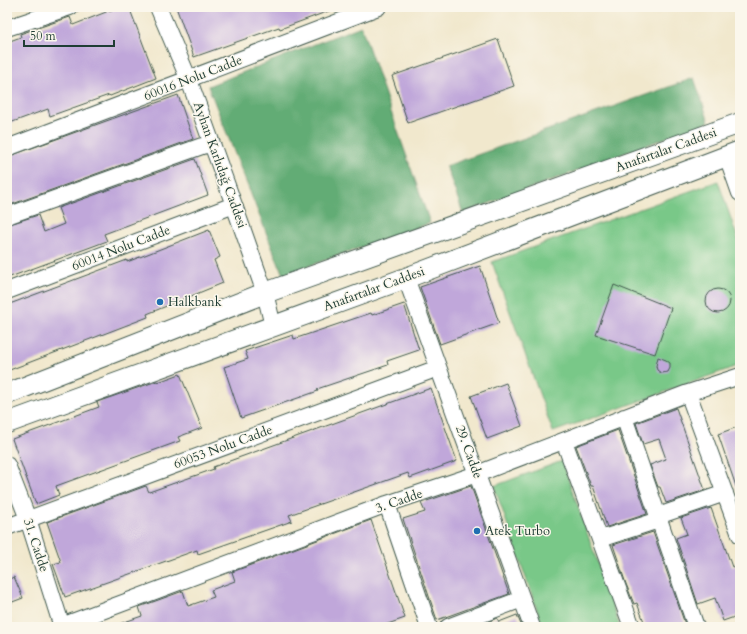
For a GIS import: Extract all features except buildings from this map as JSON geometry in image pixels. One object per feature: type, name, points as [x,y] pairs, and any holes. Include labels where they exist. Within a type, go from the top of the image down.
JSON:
[{"type":"main road","name":"Anafartalar Caddesi","points":[[7,394],[265,293],[740,123]]},
{"type":"main road","points":[[720,130],[733,154]]},
{"type":"main road","name":"Anafartalar Caddesi","points":[[7,423],[406,278],[733,154]]},
{"type":"street","points":[[7,28],[70,7]]},
{"type":"street","name":"Ayhan Karlıdağ Caddesi","points":[[158,7],[189,80],[265,293],[273,326]]},
{"type":"street","name":"60016 Nolu Cadde","points":[[7,148],[189,80],[377,7]]},
{"type":"street","points":[[7,216],[212,144]]},
{"type":"street","points":[[733,154],[740,192]]},
{"type":"street","name":"60014 Nolu Cadde","points":[[8,289],[234,205]]},
{"type":"street","name":"29. Cadde","points":[[406,278],[532,627]]},
{"type":"street","name":"60053 Nolu Cadde","points":[[7,527],[438,368]]},
{"type":"street","name":"3. Cadde","points":[[61,627],[387,504],[477,474],[688,393],[740,376]]},
{"type":"street","points":[[688,393],[740,535]]},
{"type":"street","points":[[624,417],[696,627]]},
{"type":"street","points":[[564,441],[632,627]]},
{"type":"street","name":"31. Cadde","points":[[7,465],[28,519],[61,627]]},
{"type":"street","points":[[600,539],[725,493]]},
{"type":"street","points":[[387,504],[429,627]]},
{"type":"street","points":[[448,627],[522,599]]},
{"type":"green space","points":[[361,26],[430,223],[283,275],[208,86]]},
{"type":"green space","points":[[694,78],[709,122],[463,213],[446,166]]},
{"type":"green space","points":[[718,181],[740,245],[740,365],[553,432],[492,262]]},
{"type":"green space","points":[[562,461],[620,627],[543,627],[494,486]]},
{"type":"place","name":"Halkbank","points":[[160,302]]},
{"type":"place","name":"Atek Turbo","points":[[477,531]]}]
